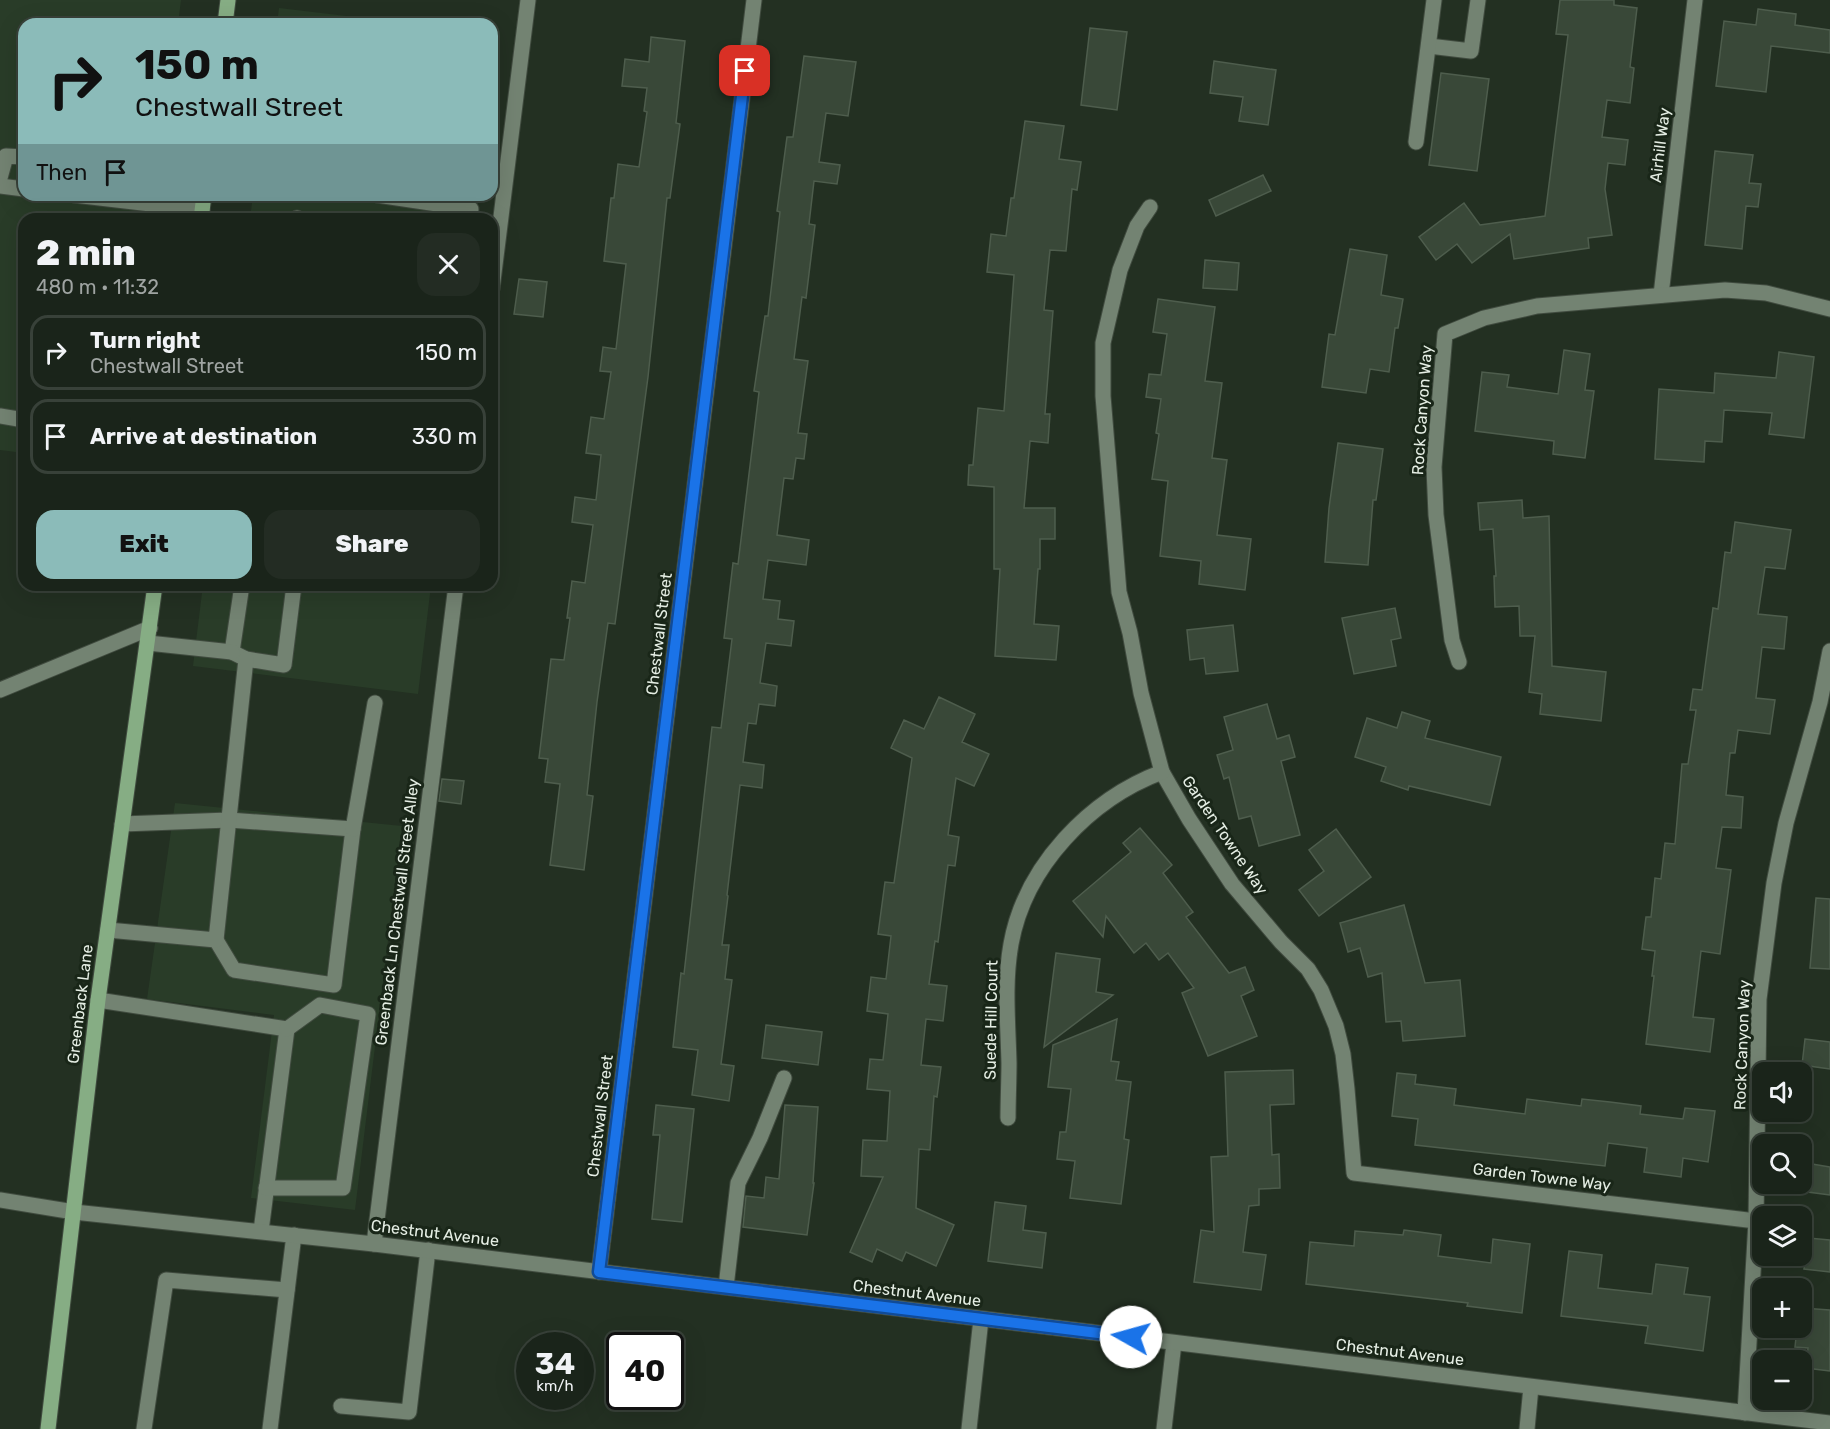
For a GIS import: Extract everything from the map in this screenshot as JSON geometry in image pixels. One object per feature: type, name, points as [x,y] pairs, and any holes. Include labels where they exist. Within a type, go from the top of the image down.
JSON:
[{"type":"main road","points":[[226,18],[228,0]]},
{"type":"main road","name":"Greenback Lane","points":[[48,1429],[98,1000],[154,591]]},
{"type":"street","points":[[498,241],[528,0]]},
{"type":"street","name":"Chestwall Street","points":[[599,1272],[754,0]]},
{"type":"street","points":[[1416,142],[1434,0]]},
{"type":"street","points":[[1429,46],[1471,51],[1478,0]]},
{"type":"street","name":"Airhill Way","points":[[1660,295],[1695,0]]},
{"type":"street","points":[[0,178],[6,156],[18,157]]},
{"type":"street","points":[[0,186],[18,188]]},
{"type":"street","points":[[133,201],[202,208]]},
{"type":"street","points":[[416,201],[471,209],[471,213]]},
{"type":"street","name":"Garden Towne Way","points":[[1150,207],[1137,226],[1120,270],[1103,343],[1103,396],[1119,592],[1130,633],[1141,693],[1162,772],[1189,819],[1232,884],[1274,934],[1308,969],[1321,990],[1336,1026],[1343,1054],[1354,1173],[1752,1221]]},
{"type":"street","name":"Rock Canyon Way","points":[[1459,662],[1452,640],[1436,515],[1434,467],[1445,334],[1484,318],[1537,306],[1725,290],[1766,293],[1830,309]]},
{"type":"street","points":[[0,416],[18,419]]},
{"type":"street","points":[[242,591],[229,820],[216,940],[234,970],[334,985],[353,828],[375,703]]},
{"type":"street","points":[[0,690],[149,635],[284,664],[293,591]]},
{"type":"street","name":"Greenback Ln Chestwall Street Alley","points":[[374,1244],[455,591]]},
{"type":"street","name":"Rock Canyon Way","points":[[1756,1206],[1759,999],[1774,883],[1786,823],[1820,702],[1830,651]]},
{"type":"street","name":"Suede Hill Court","points":[[1008,1118],[1006,988],[1011,944],[1025,899],[1049,859],[1071,832],[1096,809],[1125,790],[1162,772]]},
{"type":"street","points":[[122,824],[229,820],[353,828]]},
{"type":"street","points":[[108,930],[216,940]]},
{"type":"street","points":[[98,1000],[286,1029],[320,1005],[368,1014],[343,1188],[266,1188]]},
{"type":"street","points":[[261,1231],[286,1029]]},
{"type":"street","points":[[726,1287],[738,1183],[760,1138],[784,1078]]},
{"type":"street","name":"Chestnut Avenue","points":[[0,1200],[74,1212],[428,1250],[1830,1423]]},
{"type":"street","points":[[270,1429],[294,1235]]},
{"type":"street","points":[[342,1406],[409,1412],[428,1250]]},
{"type":"street","name":"Rock Canyon Way","points":[[1746,1413],[1754,1266]]},
{"type":"street","points":[[144,1429],[166,1280],[287,1290]]},
{"type":"street","points":[[969,1429],[981,1319]]},
{"type":"street","points":[[1164,1429],[1173,1343]]},
{"type":"street","points":[[1527,1429],[1531,1387]]},
{"type":"shaded area","points":[[0,0],[181,0],[179,18],[18,18],[18,201],[156,201],[155,213],[18,213],[18,452],[0,450]]},
{"type":"shaded area","points":[[279,8],[363,18],[278,18]]},
{"type":"shaded area","points":[[252,201],[478,201],[477,213],[251,213]]},
{"type":"shaded area","points":[[202,591],[430,591],[418,694],[193,666]]},
{"type":"shaded area","points":[[175,803],[402,826],[355,1210],[251,1198],[274,1015],[147,999]]},
{"type":"building","points":[[1560,0],[1614,0],[1614,5],[1637,8],[1630,67],[1634,68],[1630,103],[1607,100],[1602,137],[1628,140],[1625,165],[1608,163],[1605,189],[1612,235],[1588,238],[1589,248],[1514,259],[1510,234],[1472,263],[1457,244],[1436,260],[1419,237],[1464,203],[1480,225],[1545,216],[1568,35],[1556,34]]},
{"type":"building","points":[[1758,9],[1796,14],[1795,25],[1830,30],[1830,53],[1771,46],[1766,92],[1716,86],[1724,21],[1756,25]]},
{"type":"building","points":[[1090,28],[1127,32],[1117,110],[1081,105]]},
{"type":"building","points":[[651,37],[685,41],[676,123],[680,124],[670,198],[667,198],[648,377],[615,624],[608,623],[597,702],[587,795],[593,796],[584,870],[550,865],[560,784],[545,782],[548,759],[539,758],[551,659],[564,660],[572,581],[585,583],[593,525],[572,522],[575,497],[596,500],[601,455],[586,453],[591,417],[604,419],[611,372],[600,371],[603,347],[616,349],[626,264],[604,261],[611,198],[614,198],[618,164],[639,167],[647,112],[644,111],[647,88],[622,86],[625,59],[649,62]]},
{"type":"building","points":[[804,56],[856,62],[848,116],[826,113],[819,162],[840,165],[837,184],[814,181],[809,224],[815,225],[806,298],[802,297],[794,359],[808,361],[798,433],[807,434],[804,459],[796,458],[793,479],[784,478],[777,535],[809,540],[806,565],[768,560],[763,599],[780,601],[778,619],[794,621],[791,646],[766,643],[760,683],[777,686],[775,706],[759,704],[756,724],[748,723],[743,762],[764,765],[762,788],[740,785],[722,945],[729,945],[725,979],[732,980],[721,1064],[734,1066],[729,1101],[692,1095],[698,1050],[673,1047],[681,973],[684,974],[712,727],[721,728],[732,639],[724,638],[733,563],[738,564],[759,392],[754,391],[765,316],[768,316],[780,212],[777,211],[787,137],[793,137]]},
{"type":"building","points":[[1214,61],[1276,70],[1268,125],[1239,121],[1243,97],[1210,93]]},
{"type":"building","points":[[1441,73],[1489,79],[1477,171],[1429,165]]},
{"type":"building","points":[[1025,121],[1064,126],[1059,159],[1081,162],[1077,190],[1072,189],[1066,251],[1050,250],[1044,310],[1053,311],[1045,414],[1050,414],[1048,443],[1030,441],[1024,508],[1055,508],[1055,539],[1040,539],[1040,569],[1038,569],[1034,624],[1059,626],[1056,660],[995,656],[1000,569],[994,569],[994,487],[968,485],[969,465],[973,465],[978,408],[1004,411],[1014,275],[987,272],[991,234],[1006,236]]},
{"type":"building","points":[[1715,151],[1753,155],[1749,183],[1761,184],[1758,207],[1746,206],[1742,249],[1705,245]]},
{"type":"building","points":[[1263,175],[1271,191],[1216,216],[1209,200]]},
{"type":"building","points":[[1350,249],[1387,255],[1381,295],[1403,299],[1398,328],[1395,328],[1389,372],[1370,369],[1366,393],[1322,387],[1329,334],[1335,335]]},
{"type":"building","points":[[1205,260],[1239,263],[1237,290],[1203,288]]},
{"type":"building","points":[[519,279],[547,282],[543,317],[514,314]]},
{"type":"building","points":[[1158,299],[1215,307],[1205,381],[1222,383],[1212,458],[1227,460],[1217,535],[1251,539],[1245,590],[1199,584],[1201,561],[1160,556],[1168,481],[1152,479],[1159,434],[1156,433],[1161,399],[1146,397],[1149,374],[1161,375],[1167,334],[1153,332]]},
{"type":"building","points":[[1564,350],[1590,354],[1585,390],[1594,391],[1585,458],[1553,454],[1554,441],[1475,431],[1482,372],[1509,375],[1507,387],[1558,394]]},
{"type":"building","points":[[1779,352],[1814,357],[1804,438],[1769,434],[1772,413],[1724,410],[1722,442],[1705,441],[1704,462],[1655,459],[1659,389],[1714,393],[1715,373],[1776,378]]},
{"type":"building","points":[[1338,443],[1383,449],[1376,500],[1373,500],[1368,565],[1325,562],[1329,508]]},
{"type":"building","points":[[1522,500],[1523,518],[1549,516],[1552,666],[1606,672],[1601,721],[1540,714],[1542,694],[1529,692],[1535,636],[1520,636],[1519,606],[1495,607],[1493,529],[1480,530],[1478,503]]},
{"type":"building","points":[[1735,522],[1791,530],[1785,569],[1765,567],[1758,614],[1787,617],[1784,649],[1762,647],[1756,698],[1775,700],[1770,734],[1738,730],[1735,753],[1730,753],[1726,795],[1743,797],[1741,828],[1722,827],[1716,868],[1731,870],[1720,954],[1701,951],[1693,1017],[1714,1019],[1710,1052],[1646,1044],[1655,951],[1642,949],[1646,917],[1651,917],[1655,878],[1661,879],[1665,843],[1675,844],[1682,764],[1688,764],[1696,710],[1690,710],[1693,689],[1702,690],[1713,608],[1718,609],[1725,552],[1731,553]]},
{"type":"building","points":[[1395,608],[1401,638],[1391,640],[1396,666],[1354,674],[1342,618]]},
{"type":"building","points":[[1233,625],[1238,671],[1206,674],[1204,658],[1190,660],[1187,630]]},
{"type":"building","points":[[939,697],[975,714],[962,742],[989,754],[974,786],[956,778],[948,835],[959,837],[955,866],[948,865],[938,942],[935,941],[929,984],[947,986],[943,1021],[926,1019],[921,1065],[941,1067],[937,1097],[934,1096],[930,1150],[919,1149],[916,1208],[954,1225],[936,1266],[906,1252],[902,1261],[877,1249],[872,1262],[850,1252],[883,1177],[861,1176],[863,1140],[887,1141],[890,1091],[867,1089],[870,1059],[883,1060],[888,1014],[867,1011],[871,977],[886,979],[891,936],[878,934],[885,882],[894,883],[912,758],[891,748],[904,720],[924,729]]},
{"type":"building","points":[[1267,704],[1277,739],[1289,735],[1295,757],[1281,761],[1300,835],[1259,846],[1251,816],[1239,819],[1229,777],[1224,779],[1217,755],[1233,750],[1224,717]]},
{"type":"building","points":[[1402,712],[1430,721],[1425,738],[1501,757],[1490,805],[1409,786],[1408,790],[1381,781],[1386,767],[1355,757],[1367,718],[1397,728]]},
{"type":"building","points":[[442,779],[464,781],[461,804],[439,801]]},
{"type":"building","points":[[1140,828],[1172,865],[1163,873],[1193,912],[1186,917],[1229,973],[1245,967],[1254,990],[1241,996],[1257,1036],[1208,1056],[1182,993],[1194,988],[1168,953],[1159,960],[1146,943],[1134,953],[1106,916],[1103,937],[1073,901],[1131,852],[1123,843]]},
{"type":"building","points":[[1336,829],[1371,877],[1319,916],[1299,890],[1324,871],[1309,850]]},
{"type":"building","points":[[1816,898],[1830,899],[1830,969],[1810,968]]},
{"type":"building","points":[[1404,905],[1425,983],[1460,980],[1465,1036],[1403,1041],[1401,1021],[1386,1022],[1382,973],[1368,977],[1360,948],[1348,952],[1340,923]]},
{"type":"building","points":[[1056,953],[1100,959],[1096,992],[1113,995],[1044,1047]]},
{"type":"building","points":[[1117,1019],[1111,1061],[1119,1062],[1116,1080],[1131,1082],[1124,1139],[1129,1140],[1121,1204],[1070,1198],[1075,1161],[1057,1159],[1060,1132],[1066,1132],[1071,1089],[1048,1087],[1053,1045]]},
{"type":"building","points":[[766,1025],[822,1032],[818,1065],[762,1058]]},
{"type":"building","points":[[1805,1039],[1830,1042],[1830,1069],[1812,1066],[1812,1062],[1802,1062]]},
{"type":"building","points":[[1293,1070],[1294,1104],[1270,1105],[1272,1155],[1279,1154],[1280,1188],[1259,1189],[1259,1205],[1249,1206],[1243,1252],[1266,1255],[1261,1290],[1194,1282],[1201,1230],[1214,1232],[1211,1157],[1228,1156],[1225,1072]]},
{"type":"building","points":[[1397,1073],[1416,1075],[1415,1084],[1456,1089],[1454,1105],[1525,1114],[1527,1099],[1581,1106],[1582,1099],[1610,1102],[1641,1106],[1640,1114],[1683,1119],[1685,1108],[1715,1111],[1708,1162],[1683,1158],[1681,1177],[1644,1172],[1647,1148],[1608,1143],[1605,1166],[1415,1145],[1418,1119],[1392,1116]]},
{"type":"building","points":[[656,1105],[694,1109],[682,1222],[652,1219],[660,1135],[653,1135]]},
{"type":"building","points":[[785,1105],[818,1107],[814,1183],[807,1235],[743,1227],[746,1196],[764,1198],[766,1177],[779,1179]]},
{"type":"building","points":[[1812,1164],[1830,1167],[1830,1195],[1812,1193]]},
{"type":"building","points":[[995,1202],[1026,1206],[1023,1230],[1046,1233],[1042,1268],[988,1261]]},
{"type":"building","points":[[1404,1230],[1441,1235],[1438,1256],[1491,1263],[1493,1239],[1530,1244],[1522,1313],[1467,1306],[1468,1303],[1306,1284],[1310,1242],[1354,1246],[1355,1231],[1403,1235]]},
{"type":"building","points":[[1812,1238],[1830,1240],[1830,1272],[1804,1269],[1804,1266],[1812,1266]]},
{"type":"building","points":[[1569,1251],[1602,1255],[1598,1288],[1652,1294],[1656,1264],[1688,1268],[1684,1294],[1710,1297],[1703,1351],[1645,1343],[1648,1326],[1561,1316]]},
{"type":"building","points":[[1812,1309],[1830,1310],[1830,1371],[1812,1369],[1812,1350],[1795,1347],[1796,1338],[1812,1338]]},
{"type":"route","points":[[745,71],[599,1272],[1131,1337]]}]
